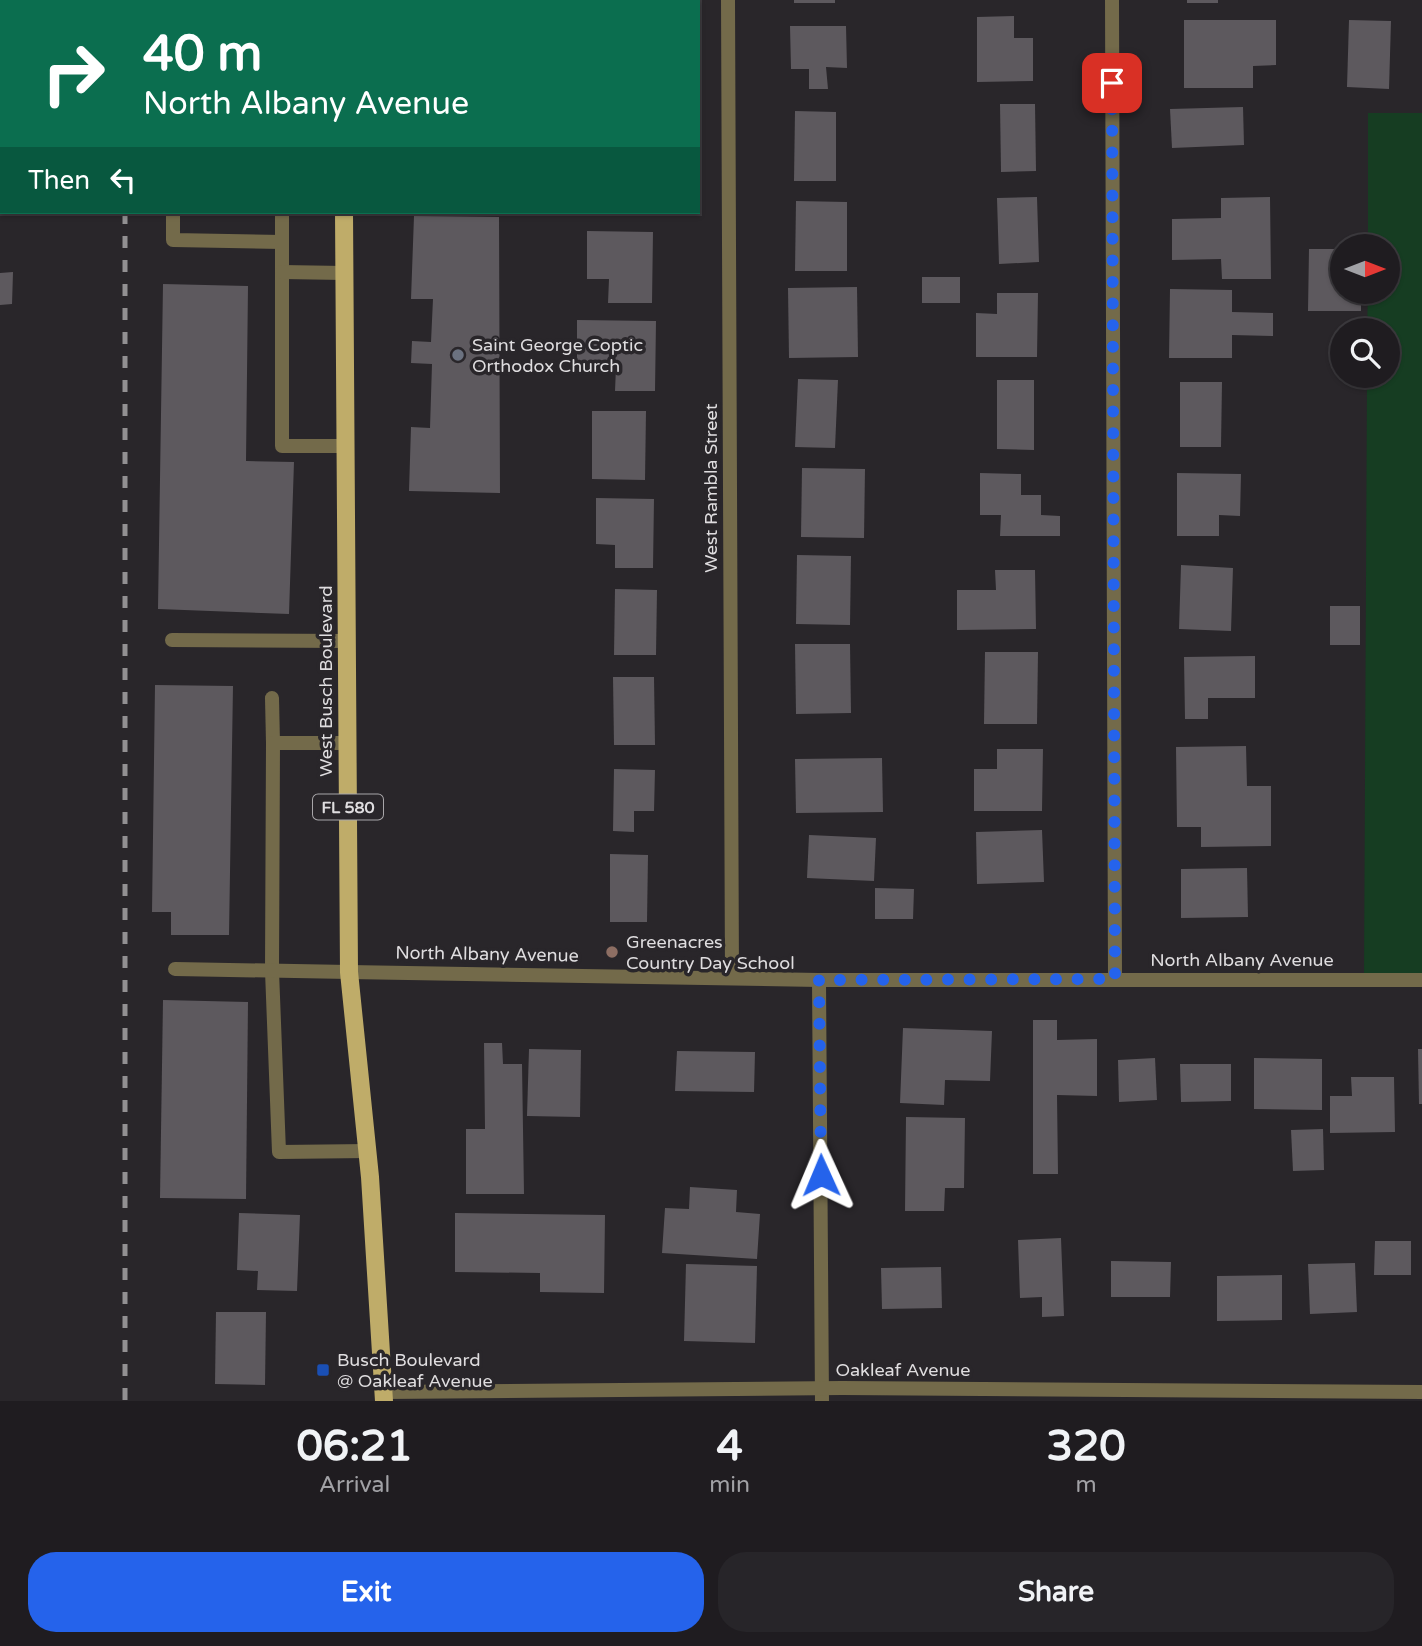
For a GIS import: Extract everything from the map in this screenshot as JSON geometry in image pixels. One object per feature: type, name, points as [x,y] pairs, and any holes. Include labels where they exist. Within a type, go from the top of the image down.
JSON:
[{"type":"main road","name":"West Busch Boulevard","points":[[344,214],[349,972],[368,1151],[384,1396]]},
{"type":"street","name":"West Rambla Street","points":[[728,0],[732,977]]},
{"type":"street","points":[[1112,0],[1115,979]]},
{"type":"street","points":[[173,214],[173,240],[282,242]]},
{"type":"street","points":[[282,214],[282,446],[345,446]]},
{"type":"street","points":[[282,272],[344,273]]},
{"type":"street","points":[[172,640],[346,641]]},
{"type":"street","points":[[272,698],[272,971],[279,1153],[368,1151]]},
{"type":"street","points":[[273,743],[347,743]]},
{"type":"street","name":"North Albany Avenue","points":[[175,970],[819,980],[1422,981]]},
{"type":"street","points":[[819,980],[822,1395]]},
{"type":"street","name":"Oakleaf Avenue","points":[[384,1396],[1422,1392]]},
{"type":"green space","points":[[1368,113],[1422,113],[1422,980],[1364,980],[1367,388],[1400,388],[1400,318],[1367,318],[1368,304],[1400,304],[1400,234],[1368,234]]},
{"type":"building","points":[[794,0],[835,0],[835,3],[794,3]]},
{"type":"building","points":[[1187,0],[1218,0],[1218,3],[1187,3]]},
{"type":"building","points":[[1014,16],[1014,38],[1033,38],[1033,81],[977,82],[977,17]]},
{"type":"building","points":[[1184,20],[1276,20],[1276,65],[1253,66],[1253,88],[1184,88]]},
{"type":"building","points":[[1349,20],[1391,21],[1389,89],[1347,87]]},
{"type":"building","points":[[790,26],[846,26],[847,68],[826,67],[828,89],[809,89],[809,69],[791,69]]},
{"type":"building","points":[[1000,104],[1035,104],[1036,171],[1001,172]]},
{"type":"building","points":[[1243,107],[1244,145],[1172,148],[1170,109]]},
{"type":"building","points":[[795,111],[836,112],[836,181],[794,181]]},
{"type":"building","points":[[1037,197],[1039,262],[999,264],[997,198]]},
{"type":"building","points":[[1270,197],[1271,279],[1222,279],[1221,259],[1172,260],[1172,219],[1221,218],[1221,198]]},
{"type":"building","points":[[796,201],[847,202],[847,271],[795,271]]},
{"type":"building","points":[[414,216],[499,217],[500,493],[409,491],[411,427],[430,428],[432,364],[411,363],[412,341],[431,342],[433,299],[411,299]]},
{"type":"building","points":[[587,231],[653,232],[652,303],[608,303],[609,279],[587,279]]},
{"type":"building","points":[[1309,249],[1330,249],[1330,304],[1361,304],[1361,311],[1308,311]]},
{"type":"building","points":[[13,272],[12,304],[0,305],[0,273]]},
{"type":"building","points":[[922,277],[960,277],[960,303],[922,303]]},
{"type":"building","points":[[163,284],[248,286],[246,461],[294,462],[289,614],[158,609]]},
{"type":"building","points":[[857,287],[858,357],[789,358],[788,288]]},
{"type":"building","points":[[1170,289],[1232,290],[1232,312],[1273,313],[1273,336],[1232,335],[1232,358],[1169,358]]},
{"type":"building","points":[[997,293],[1038,293],[1037,357],[976,357],[976,313],[997,314]]},
{"type":"building","points":[[577,320],[656,321],[655,391],[615,391],[616,367],[577,367]]},
{"type":"building","points":[[798,379],[838,380],[835,448],[795,447]]},
{"type":"building","points":[[997,380],[1034,380],[1034,450],[997,449]]},
{"type":"building","points":[[1180,382],[1222,382],[1221,447],[1180,447]]},
{"type":"building","points":[[592,411],[646,411],[645,480],[592,479]]},
{"type":"building","points":[[802,468],[865,469],[864,538],[801,537]]},
{"type":"building","points":[[980,473],[1021,474],[1021,495],[1041,495],[1041,515],[1060,516],[1060,536],[1000,536],[1001,515],[980,515]]},
{"type":"building","points":[[1177,473],[1241,474],[1240,516],[1219,515],[1219,536],[1177,536]]},
{"type":"building","points":[[596,498],[654,499],[653,568],[615,568],[615,545],[596,544]]},
{"type":"building","points":[[797,555],[851,556],[850,625],[796,624]]},
{"type":"building","points":[[1181,565],[1233,568],[1231,631],[1179,629]]},
{"type":"building","points":[[995,570],[1035,570],[1036,629],[957,630],[957,590],[996,590]]},
{"type":"building","points":[[615,589],[657,590],[656,655],[614,655]]},
{"type":"building","points":[[1330,606],[1360,606],[1360,645],[1330,645]]},
{"type":"building","points":[[795,644],[850,644],[851,713],[796,714]]},
{"type":"building","points":[[985,652],[1038,652],[1037,724],[984,724]]},
{"type":"building","points":[[1255,656],[1255,698],[1208,698],[1208,719],[1185,719],[1184,657]]},
{"type":"building","points":[[613,677],[654,677],[655,745],[614,745]]},
{"type":"building","points":[[155,685],[233,686],[229,935],[171,935],[171,912],[152,912]]},
{"type":"building","points":[[1246,746],[1247,786],[1271,786],[1271,846],[1201,847],[1201,827],[1177,827],[1176,747]]},
{"type":"building","points":[[997,749],[1043,749],[1042,811],[974,811],[974,769],[997,769]]},
{"type":"building","points":[[882,758],[883,812],[796,813],[795,759]]},
{"type":"building","points":[[614,769],[655,770],[654,811],[634,811],[634,832],[613,831]]},
{"type":"building","points":[[1042,830],[1044,882],[977,884],[976,832]]},
{"type":"building","points":[[809,835],[876,838],[874,881],[807,878]]},
{"type":"building","points":[[610,854],[648,855],[647,922],[610,922]]},
{"type":"building","points":[[1247,868],[1248,917],[1181,918],[1181,869]]},
{"type":"building","points":[[875,888],[914,889],[913,919],[875,919]]},
{"type":"building","points":[[163,1000],[248,1002],[246,1199],[160,1198]]},
{"type":"building","points":[[1033,1020],[1057,1020],[1057,1040],[1097,1039],[1097,1096],[1057,1095],[1058,1174],[1033,1174]]},
{"type":"building","points":[[903,1028],[992,1031],[990,1081],[945,1080],[944,1105],[900,1103]]},
{"type":"building","points":[[484,1043],[502,1043],[503,1064],[522,1064],[524,1194],[466,1194],[466,1129],[485,1129]]},
{"type":"building","points":[[529,1049],[581,1050],[580,1117],[527,1116]]},
{"type":"building","points":[[1418,1049],[1422,1049],[1422,1104],[1419,1104]]},
{"type":"building","points":[[677,1051],[755,1052],[754,1092],[675,1091]]},
{"type":"building","points":[[1155,1058],[1157,1100],[1119,1102],[1118,1060]]},
{"type":"building","points":[[1254,1058],[1322,1059],[1322,1110],[1254,1109]]},
{"type":"building","points":[[1180,1064],[1231,1064],[1231,1101],[1181,1102]]},
{"type":"building","points":[[1351,1077],[1394,1077],[1395,1132],[1330,1133],[1330,1096],[1352,1096]]},
{"type":"building","points":[[906,1117],[965,1118],[964,1188],[945,1188],[944,1211],[905,1211]]},
{"type":"building","points":[[1323,1129],[1324,1170],[1293,1171],[1291,1130]]},
{"type":"building","points":[[690,1187],[737,1190],[736,1212],[760,1214],[757,1259],[662,1253],[665,1208],[689,1209]]},
{"type":"building","points":[[239,1213],[300,1215],[297,1291],[257,1290],[258,1271],[237,1270]]},
{"type":"building","points":[[455,1213],[605,1215],[604,1293],[540,1292],[540,1273],[455,1272]]},
{"type":"building","points":[[1061,1238],[1064,1316],[1042,1317],[1042,1297],[1020,1298],[1018,1240]]},
{"type":"building","points":[[1375,1241],[1411,1241],[1411,1275],[1374,1275]]},
{"type":"building","points":[[1111,1261],[1171,1262],[1170,1297],[1111,1297]]},
{"type":"building","points":[[1355,1263],[1357,1312],[1310,1314],[1308,1264]]},
{"type":"building","points":[[686,1264],[757,1266],[755,1343],[684,1341]]},
{"type":"building","points":[[941,1267],[942,1308],[882,1309],[881,1268]]},
{"type":"building","points":[[1282,1275],[1282,1320],[1217,1321],[1217,1276]]},
{"type":"building","points":[[216,1312],[266,1312],[265,1385],[215,1384]]},
{"type":"railway","points":[[125,214],[125,1401]]},
{"type":"place","name":"Saint George Coptic Orthodox Church","points":[[458,355]]},
{"type":"place","name":"Greenacres Country Day School","points":[[612,952]]},
{"type":"place","name":"Busch Boulevard @ Oakleaf Avenue","points":[[323,1370]]},
{"type":"route","points":[[821,1175],[819,980],[1115,979],[1112,83]]}]
